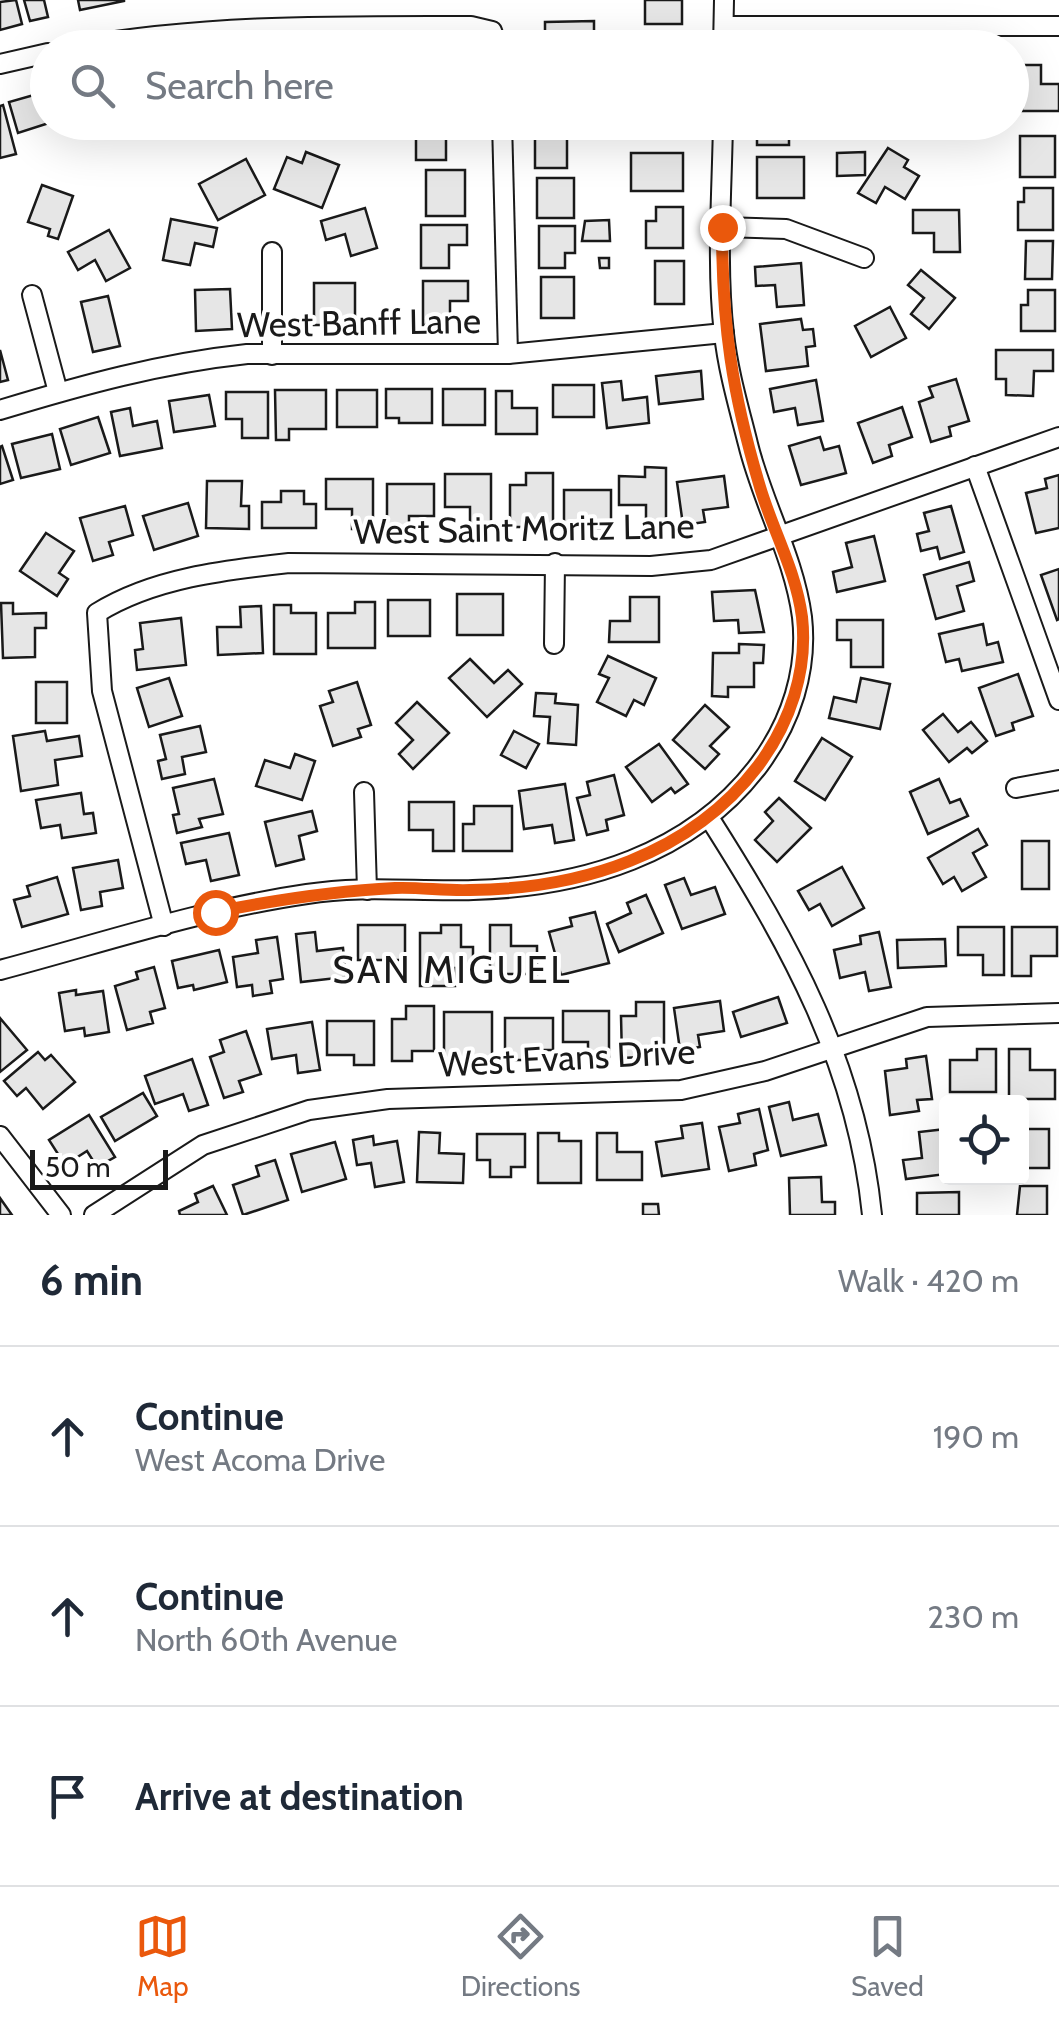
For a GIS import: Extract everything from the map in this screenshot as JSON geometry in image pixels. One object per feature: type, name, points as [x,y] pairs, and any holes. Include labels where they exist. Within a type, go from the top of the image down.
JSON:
[{"type":"street","points":[[724,0],[724,30]]},
{"type":"street","points":[[199,30],[470,26],[477,30]]},
{"type":"street","points":[[724,26],[1059,26]]},
{"type":"street","points":[[0,64],[30,57]]},
{"type":"street","points":[[502,140],[508,354]]},
{"type":"street","points":[[0,970],[164,926],[310,893],[470,890],[577,878],[651,852],[710,819],[777,740],[800,679],[802,616],[748,447],[724,333],[722,140]]},
{"type":"street","points":[[722,227],[786,229],[864,258]]},
{"type":"street","points":[[272,252],[272,355]]},
{"type":"street","points":[[32,295],[58,392]]},
{"type":"street","name":"West Banff Lane","points":[[0,410],[156,366],[272,355],[508,354],[724,333]]},
{"type":"street","name":"West Saint Moritz Lane","points":[[164,926],[102,691],[98,613],[119,599],[232,569],[289,563],[677,565],[711,560],[1059,437]]},
{"type":"street","points":[[975,466],[1055,676],[1059,700]]},
{"type":"street","points":[[554,644],[555,563]]},
{"type":"street","points":[[1016,788],[1059,780]]},
{"type":"street","points":[[364,792],[367,890]]},
{"type":"street","points":[[710,819],[790,947],[832,1048],[862,1139],[872,1215]]},
{"type":"street","name":"West Evans Drive","points":[[94,1215],[203,1146],[309,1110],[388,1099],[681,1090],[765,1071],[928,1017],[1059,1013]]},
{"type":"street","points":[[0,1136],[61,1215]]},
{"type":"building","points":[[16,0],[22,24],[0,30],[0,2]]},
{"type":"building","points":[[24,0],[44,0],[48,17],[30,21]]},
{"type":"building","points":[[78,0],[124,0],[124,1],[80,10]]},
{"type":"building","points":[[645,0],[682,0],[682,24],[645,24]]},
{"type":"building","points":[[594,21],[594,30],[545,30],[545,22]]},
{"type":"building","points":[[1029,65],[1041,65],[1041,84],[1059,84],[1059,111],[1029,111]]},
{"type":"building","points":[[30,96],[30,129],[18,133],[9,102]]},
{"type":"building","points":[[3,105],[16,154],[0,158],[0,106]]},
{"type":"building","points":[[1055,136],[1055,177],[1020,177],[1020,140]]},
{"type":"building","points":[[416,140],[446,140],[446,160],[416,160]]},
{"type":"building","points":[[535,140],[567,140],[567,168],[535,168]]},
{"type":"building","points":[[757,140],[789,140],[789,145],[757,145]]},
{"type":"building","points":[[888,148],[908,160],[904,167],[919,176],[905,199],[885,187],[876,203],[858,193]]},
{"type":"building","points":[[306,152],[339,165],[322,208],[274,189],[287,157],[302,163]]},
{"type":"building","points":[[865,152],[865,175],[837,176],[837,153]]},
{"type":"building","points":[[631,153],[683,153],[683,191],[631,191]]},
{"type":"building","points":[[757,157],[804,157],[804,198],[757,198]]},
{"type":"building","points":[[246,159],[265,195],[218,220],[199,184]]},
{"type":"building","points":[[426,170],[465,170],[465,216],[426,216]]},
{"type":"building","points":[[537,178],[574,178],[574,218],[537,218]]},
{"type":"building","points":[[42,185],[73,196],[58,239],[48,236],[50,229],[28,222]]},
{"type":"building","points":[[1024,188],[1053,188],[1053,230],[1018,230],[1018,202],[1024,202]]},
{"type":"building","points":[[656,207],[683,207],[683,248],[646,248],[646,221],[656,221]]},
{"type":"building","points":[[365,208],[377,248],[351,256],[345,234],[326,240],[321,221]]},
{"type":"building","points":[[913,210],[959,210],[960,252],[934,252],[934,233],[913,233]]},
{"type":"building","points":[[171,219],[217,228],[213,247],[195,243],[190,265],[163,260]]},
{"type":"building","points":[[609,220],[610,241],[582,241],[585,221]]},
{"type":"building","points":[[421,225],[467,225],[467,245],[449,245],[449,268],[421,268]]},
{"type":"building","points":[[539,226],[575,226],[575,253],[565,253],[565,268],[539,268]]},
{"type":"building","points":[[109,230],[130,268],[106,281],[95,260],[78,270],[68,252]]},
{"type":"building","points":[[1026,241],[1053,241],[1052,279],[1025,279]]},
{"type":"building","points":[[599,258],[609,258],[609,268],[600,268]]},
{"type":"building","points":[[655,261],[684,261],[684,304],[655,304]]},
{"type":"building","points":[[801,263],[804,305],[777,307],[775,285],[756,286],[755,267]]},
{"type":"building","points":[[921,270],[955,298],[929,329],[911,314],[924,298],[908,285]]},
{"type":"building","points":[[541,277],[574,277],[574,318],[541,318]]},
{"type":"building","points":[[423,281],[468,281],[468,301],[450,301],[450,325],[423,325]]},
{"type":"building","points":[[314,283],[355,283],[355,325],[314,325]]},
{"type":"building","points":[[230,289],[232,329],[196,331],[195,290]]},
{"type":"building","points":[[1028,290],[1055,290],[1055,331],[1021,331],[1021,305],[1028,305]]},
{"type":"building","points":[[108,296],[120,346],[93,352],[81,302]]},
{"type":"building","points":[[890,307],[906,338],[871,357],[855,326]]},
{"type":"building","points":[[801,319],[803,330],[813,329],[815,346],[806,347],[808,366],[766,371],[760,324]]},
{"type":"building","points":[[0,350],[8,380],[0,382]]},
{"type":"building","points":[[996,350],[1053,350],[1053,371],[1034,371],[1033,396],[1006,395],[1006,379],[996,379]]},
{"type":"building","points":[[701,371],[703,399],[659,404],[656,376]]},
{"type":"building","points":[[956,379],[969,421],[949,427],[951,436],[931,442],[919,402],[933,397],[929,387]]},
{"type":"building","points":[[816,380],[823,421],[798,425],[795,408],[774,412],[770,389]]},
{"type":"building","points":[[621,381],[623,400],[647,397],[649,423],[607,428],[602,383]]},
{"type":"building","points":[[553,385],[594,385],[594,417],[553,417]]},
{"type":"building","points":[[386,389],[432,389],[432,423],[399,423],[399,418],[386,418]]},
{"type":"building","points":[[443,389],[485,389],[485,425],[443,425]]},
{"type":"building","points":[[275,390],[326,390],[326,429],[289,429],[289,440],[276,440]]},
{"type":"building","points":[[337,390],[377,390],[377,427],[337,427]]},
{"type":"building","points":[[496,391],[512,391],[512,408],[537,408],[537,434],[496,434]]},
{"type":"building","points":[[226,392],[268,392],[268,438],[242,438],[242,419],[226,419]]},
{"type":"building","points":[[209,395],[215,426],[174,432],[169,401]]},
{"type":"building","points":[[902,407],[912,437],[889,445],[892,456],[873,463],[858,423]]},
{"type":"building","points":[[130,408],[133,426],[157,421],[162,448],[120,456],[111,412]]},
{"type":"building","points":[[98,417],[110,453],[71,465],[60,429]]},
{"type":"building","points":[[52,434],[60,469],[21,478],[12,444]]},
{"type":"building","points":[[820,437],[824,450],[839,446],[846,473],[801,485],[789,446]]},
{"type":"building","points":[[0,447],[13,480],[0,484]]},
{"type":"building","points":[[645,467],[666,468],[666,526],[646,526],[646,505],[619,505],[619,476],[645,477]]},
{"type":"building","points":[[526,473],[553,473],[553,527],[510,527],[510,485],[526,485]]},
{"type":"building","points":[[445,474],[491,474],[491,526],[470,526],[470,507],[445,507]]},
{"type":"building","points":[[1059,475],[1059,528],[1036,533],[1026,493],[1047,488],[1045,479]]},
{"type":"building","points":[[724,476],[728,507],[703,510],[705,522],[683,525],[677,482]]},
{"type":"building","points":[[326,479],[373,479],[373,529],[352,529],[352,509],[326,509]]},
{"type":"building","points":[[207,481],[242,481],[241,506],[249,506],[249,529],[206,528]]},
{"type":"building","points":[[387,484],[434,484],[434,516],[409,516],[409,528],[387,528]]},
{"type":"building","points":[[564,490],[611,490],[611,528],[564,528]]},
{"type":"building","points":[[281,491],[304,491],[304,504],[316,504],[316,528],[262,528],[262,502],[281,502]]},
{"type":"building","points":[[188,503],[198,536],[154,550],[143,516]]},
{"type":"building","points":[[125,506],[133,535],[109,542],[113,555],[93,561],[80,518]]},
{"type":"building","points":[[951,506],[964,552],[940,559],[937,547],[921,551],[917,534],[929,531],[924,513]]},
{"type":"building","points":[[46,533],[74,551],[59,573],[68,579],[57,596],[20,571]]},
{"type":"building","points":[[874,536],[885,581],[837,592],[833,572],[852,567],[846,543]]},
{"type":"building","points":[[969,562],[974,581],[957,586],[964,611],[936,619],[924,575]]},
{"type":"building","points":[[1059,569],[1059,619],[1057,620],[1041,575]]},
{"type":"building","points":[[755,590],[764,632],[739,633],[738,620],[714,621],[712,592]]},
{"type":"building","points":[[457,594],[503,594],[503,635],[457,635]]},
{"type":"building","points":[[630,597],[659,597],[659,642],[609,642],[610,621],[630,621]]},
{"type":"building","points":[[388,600],[430,600],[430,636],[388,636]]},
{"type":"building","points":[[355,602],[375,602],[375,648],[328,648],[328,613],[355,613]]},
{"type":"building","points":[[1,603],[13,603],[13,614],[46,613],[46,628],[35,628],[35,657],[3,658]]},
{"type":"building","points":[[274,605],[291,605],[291,613],[316,613],[316,654],[274,654]]},
{"type":"building","points":[[261,606],[263,653],[218,655],[217,627],[241,627],[240,607]]},
{"type":"building","points":[[181,618],[186,665],[137,670],[135,650],[143,649],[140,623]]},
{"type":"building","points":[[837,620],[883,620],[883,667],[851,667],[851,640],[837,640]]},
{"type":"building","points":[[983,624],[987,645],[998,642],[1003,662],[962,671],[959,659],[946,662],[939,634]]},
{"type":"building","points":[[739,644],[764,645],[763,663],[754,663],[754,687],[728,687],[728,697],[712,696],[713,653],[739,653]]},
{"type":"building","points":[[608,656],[656,678],[644,705],[634,700],[626,716],[597,702],[609,678],[599,674]]},
{"type":"building","points":[[470,659],[494,683],[508,670],[522,684],[487,717],[449,678]]},
{"type":"building","points":[[1018,674],[1033,716],[1012,723],[1014,730],[996,736],[979,688]]},
{"type":"building","points":[[169,678],[182,716],[149,727],[137,688]]},
{"type":"building","points":[[861,678],[890,684],[880,729],[829,718],[834,697],[856,702]]},
{"type":"building","points":[[36,682],[67,682],[67,723],[36,723]]},
{"type":"building","points":[[357,682],[371,725],[358,729],[361,737],[333,746],[320,706],[333,702],[329,691]]},
{"type":"building","points":[[536,693],[556,694],[555,703],[578,705],[576,745],[548,743],[550,717],[534,716]]},
{"type":"building","points":[[417,702],[449,733],[413,769],[399,754],[413,740],[396,723]]},
{"type":"building","points":[[705,705],[729,727],[710,746],[719,754],[705,769],[673,740]]},
{"type":"building","points":[[943,714],[958,732],[971,722],[987,741],[972,753],[967,748],[949,762],[923,730]]},
{"type":"building","points":[[200,726],[206,752],[182,757],[185,774],[162,779],[158,761],[166,759],[160,735]]},
{"type":"building","points":[[45,731],[47,741],[79,736],[82,756],[55,760],[58,785],[21,791],[13,736]]},
{"type":"building","points":[[514,731],[539,744],[526,768],[501,755]]},
{"type":"building","points":[[822,738],[852,757],[825,800],[795,781]]},
{"type":"building","points":[[659,744],[688,784],[675,793],[671,788],[652,802],[626,767]]},
{"type":"building","points":[[295,754],[315,761],[302,800],[256,786],[265,760],[290,768]]},
{"type":"building","points":[[614,775],[624,815],[606,820],[608,830],[587,835],[577,798],[590,795],[587,782]]},
{"type":"building","points":[[214,779],[223,814],[199,819],[202,827],[177,833],[173,815],[179,814],[173,788]]},
{"type":"building","points":[[939,779],[950,803],[960,799],[968,816],[928,834],[910,792]]},
{"type":"building","points":[[565,784],[574,840],[555,843],[552,825],[524,829],[519,791]]},
{"type":"building","points":[[81,793],[84,814],[93,813],[96,833],[62,838],[60,825],[41,828],[36,800]]},
{"type":"building","points":[[779,798],[811,828],[777,862],[755,840],[773,821],[765,812]]},
{"type":"building","points":[[409,802],[454,802],[454,851],[433,851],[433,830],[409,830]]},
{"type":"building","points":[[474,806],[512,806],[512,851],[463,851],[463,824],[474,824]]},
{"type":"building","points":[[312,811],[317,831],[299,836],[304,859],[276,866],[265,822]]},
{"type":"building","points":[[978,829],[987,845],[973,853],[986,877],[962,891],[954,877],[943,884],[928,858]]},
{"type":"building","points":[[229,833],[239,875],[211,881],[206,860],[186,864],[181,843]]},
{"type":"building","points":[[1022,841],[1049,841],[1049,889],[1022,889]]},
{"type":"building","points":[[118,860],[123,888],[100,892],[102,906],[81,910],[73,868]]},
{"type":"building","points":[[842,867],[864,908],[832,926],[820,904],[809,910],[798,891]]},
{"type":"building","points":[[57,877],[68,914],[22,927],[14,900],[30,896],[27,886]]},
{"type":"building","points":[[684,878],[691,895],[715,887],[725,914],[682,929],[665,885]]},
{"type":"building","points":[[646,895],[663,933],[619,952],[607,924],[631,913],[627,903]]},
{"type":"building","points":[[595,912],[609,963],[561,975],[549,932],[572,926],[570,918]]},
{"type":"building","points":[[358,925],[405,925],[405,960],[358,960]]},
{"type":"building","points":[[441,925],[461,925],[461,947],[473,947],[473,968],[455,968],[455,986],[420,986],[420,933],[441,933]]},
{"type":"building","points":[[490,925],[511,925],[511,946],[537,946],[537,974],[490,974]]},
{"type":"building","points":[[958,927],[1004,927],[1004,975],[983,975],[983,955],[958,955]]},
{"type":"building","points":[[1012,927],[1057,927],[1057,956],[1031,956],[1031,976],[1012,976]]},
{"type":"building","points":[[315,932],[317,951],[343,948],[346,977],[301,982],[296,934]]},
{"type":"building","points":[[879,932],[891,987],[869,991],[865,972],[840,978],[834,950],[861,944],[860,936]]},
{"type":"building","points":[[277,937],[283,979],[270,981],[272,993],[253,996],[252,985],[237,987],[233,957],[258,953],[256,940]]},
{"type":"building","points":[[945,939],[946,966],[898,968],[897,940]]},
{"type":"building","points":[[219,950],[227,982],[194,990],[193,985],[178,988],[172,961]]},
{"type":"building","points":[[154,967],[165,1008],[150,1012],[153,1023],[127,1030],[115,986],[138,979],[136,972]]},
{"type":"building","points":[[76,990],[76,995],[103,991],[109,1032],[85,1036],[84,1028],[65,1031],[59,993]]},
{"type":"building","points":[[778,997],[787,1023],[741,1037],[733,1012]]},
{"type":"building","points":[[720,1001],[724,1031],[698,1035],[700,1047],[680,1050],[674,1008]]},
{"type":"building","points":[[636,1002],[664,1002],[664,1048],[641,1048],[642,1057],[622,1058],[621,1016],[636,1016]]},
{"type":"building","points":[[406,1006],[434,1006],[434,1051],[412,1051],[412,1061],[392,1061],[392,1019],[406,1019]]},
{"type":"building","points":[[563,1011],[609,1011],[609,1060],[588,1060],[588,1042],[563,1042]]},
{"type":"building","points":[[444,1012],[492,1012],[492,1061],[444,1062]]},
{"type":"building","points":[[0,1018],[27,1050],[0,1072]]},
{"type":"building","points":[[505,1018],[553,1018],[553,1050],[526,1050],[526,1060],[505,1060]]},
{"type":"building","points":[[327,1021],[374,1021],[374,1065],[354,1065],[354,1055],[327,1055]]},
{"type":"building","points":[[312,1022],[320,1070],[298,1073],[296,1055],[272,1059],[267,1029]]},
{"type":"building","points":[[246,1031],[261,1074],[239,1081],[243,1092],[224,1098],[210,1057],[224,1052],[220,1040]]},
{"type":"building","points":[[977,1049],[996,1049],[996,1092],[950,1092],[950,1060],[977,1060]]},
{"type":"building","points":[[1009,1049],[1030,1049],[1030,1070],[1055,1070],[1055,1099],[1009,1095]]},
{"type":"building","points":[[38,1052],[45,1060],[51,1055],[75,1082],[43,1109],[26,1088],[17,1096],[4,1081]]},
{"type":"building","points":[[926,1056],[932,1099],[917,1100],[919,1111],[890,1115],[885,1071],[907,1068],[906,1059]]},
{"type":"building","points":[[192,1059],[208,1105],[189,1111],[183,1094],[155,1104],[145,1076]]},
{"type":"building","points":[[143,1093],[157,1116],[115,1141],[101,1117]]},
{"type":"building","points":[[789,1102],[793,1120],[818,1114],[826,1145],[781,1156],[769,1107]]},
{"type":"building","points":[[759,1109],[768,1150],[754,1154],[756,1165],[729,1171],[719,1127],[740,1123],[738,1114]]},
{"type":"building","points":[[89,1115],[115,1157],[97,1167],[87,1151],[65,1165],[49,1140]]},
{"type":"building","points":[[702,1123],[709,1169],[662,1176],[656,1142],[683,1138],[681,1126]]},
{"type":"building","points":[[1029,1129],[1049,1129],[1049,1168],[1029,1168]]},
{"type":"building","points":[[939,1130],[939,1175],[906,1179],[903,1160],[922,1158],[919,1132]]},
{"type":"building","points":[[419,1132],[440,1133],[439,1153],[464,1154],[463,1183],[417,1182]]},
{"type":"building","points":[[538,1133],[559,1133],[559,1141],[581,1141],[581,1183],[538,1183]]},
{"type":"building","points":[[597,1133],[617,1133],[617,1152],[642,1152],[642,1180],[597,1180]]},
{"type":"building","points":[[477,1134],[525,1134],[525,1167],[511,1167],[511,1177],[490,1177],[490,1160],[477,1160]]},
{"type":"building","points":[[373,1136],[374,1145],[397,1141],[404,1182],[375,1187],[371,1163],[357,1165],[353,1140]]},
{"type":"building","points":[[335,1142],[346,1179],[302,1192],[291,1154]]},
{"type":"building","points":[[275,1160],[288,1200],[243,1215],[233,1185],[259,1176],[256,1166]]},
{"type":"building","points":[[821,1177],[822,1202],[835,1202],[835,1215],[790,1215],[789,1178]]},
{"type":"building","points":[[213,1186],[227,1215],[180,1215],[179,1211],[198,1202],[195,1194]]},
{"type":"building","points":[[1020,1186],[1047,1186],[1047,1215],[1017,1215]]},
{"type":"building","points":[[959,1192],[959,1215],[917,1215],[917,1193]]},
{"type":"building","points":[[0,1198],[12,1215],[0,1215]]},
{"type":"building","points":[[643,1204],[658,1204],[659,1215],[643,1215]]},
{"type":"district","name":"SAN MIGUEL","points":[[452,970]]},
{"type":"route","points":[[215,912],[310,893],[526,887],[618,866],[710,819],[734,796],[777,740],[800,679],[802,616],[788,558],[766,506],[748,447],[728,362],[722,304],[722,227]]}]
